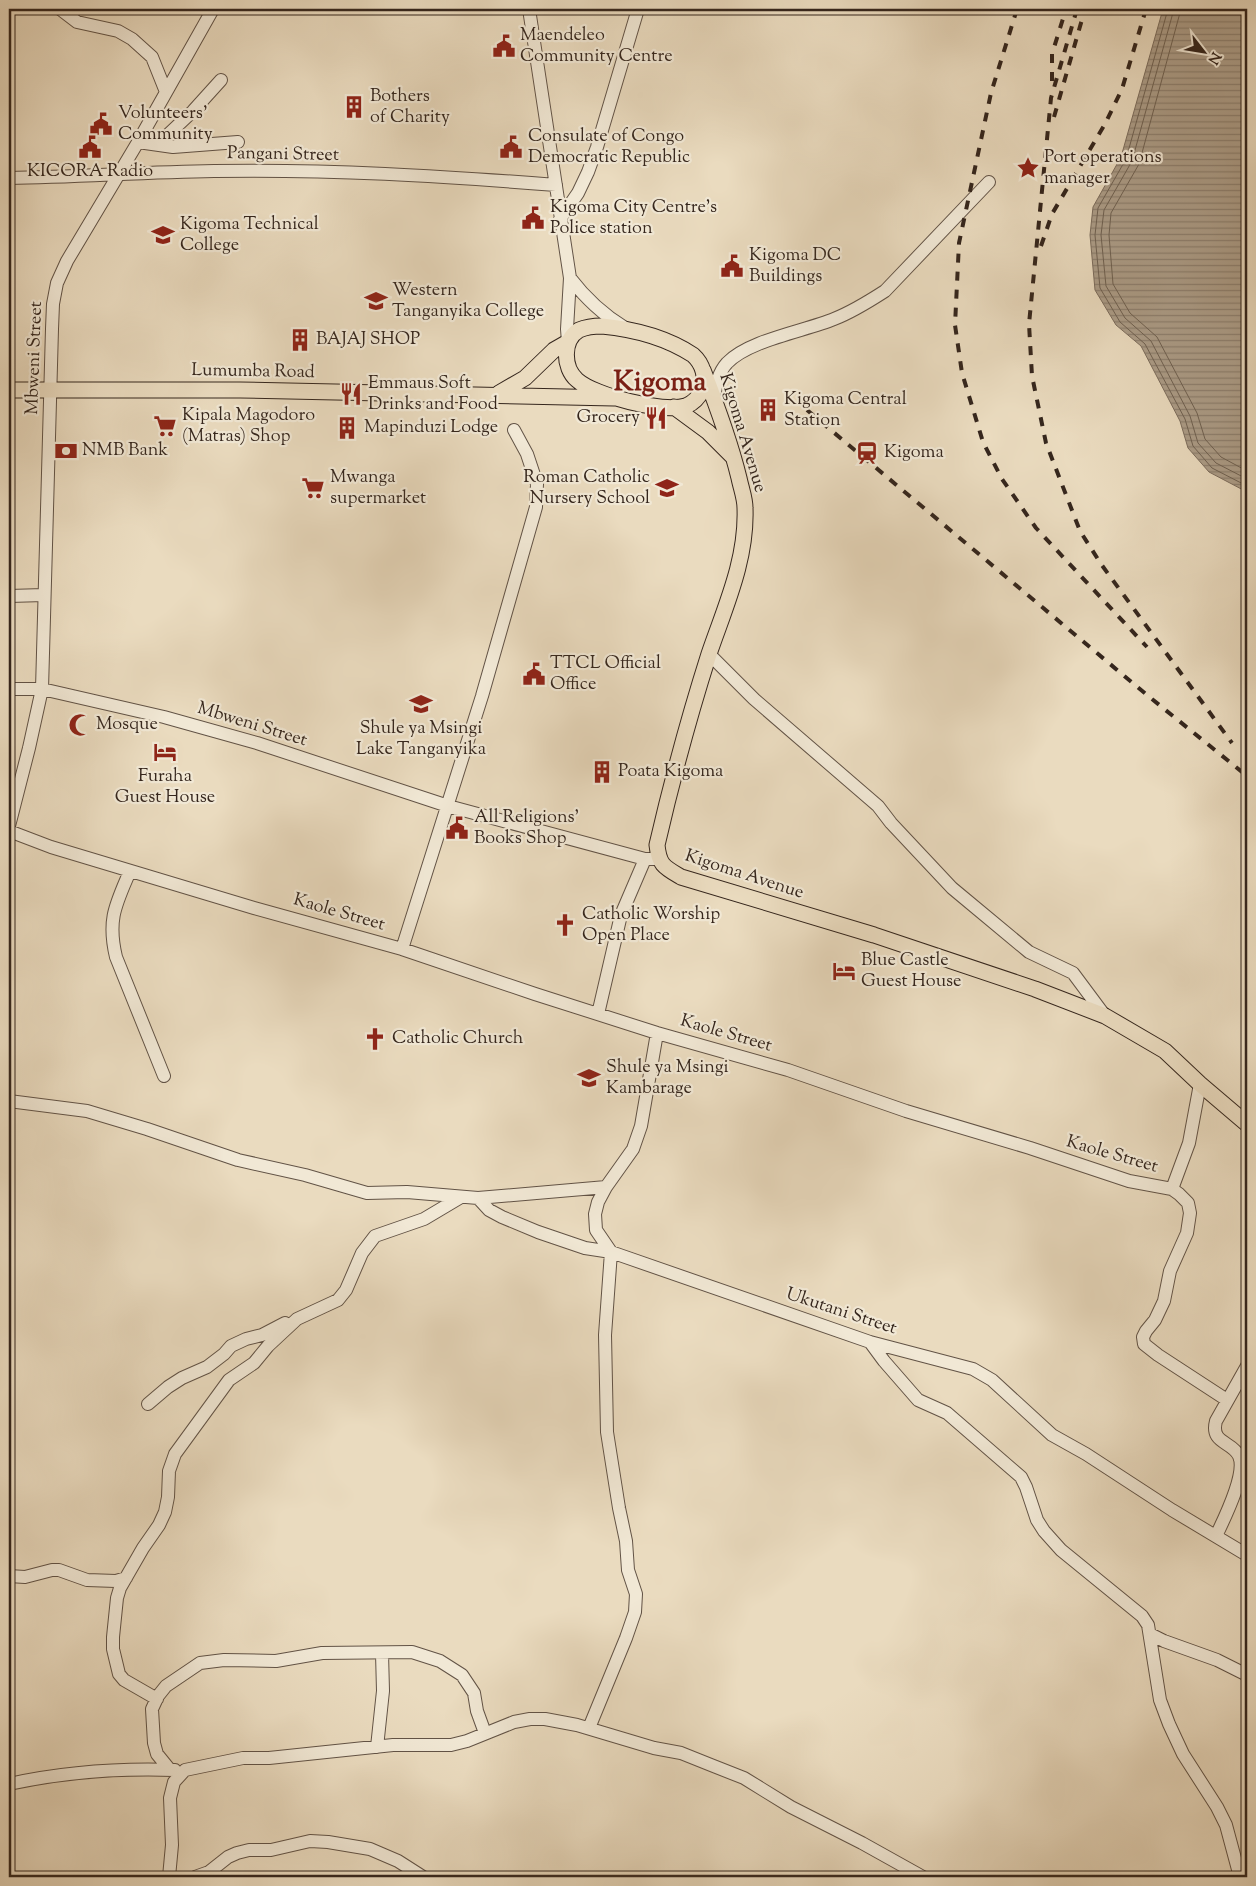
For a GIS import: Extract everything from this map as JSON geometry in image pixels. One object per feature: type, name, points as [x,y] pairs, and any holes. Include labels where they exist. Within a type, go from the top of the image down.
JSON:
[{"type":"main road","name":"Lumumba Road","points":[[497,394],[525,378],[554,350],[568,342],[580,330],[591,326],[628,330]]},
{"type":"main road","name":"Kigoma Avenue","points":[[628,330],[652,336],[686,351],[698,360],[714,398],[735,459],[745,507],[744,537],[738,574],[709,654],[678,756],[652,859],[681,877],[874,935],[1035,989],[1105,1016],[1164,1051],[1247,1124]]},
{"type":"main road","points":[[568,342],[567,362],[570,374],[585,386],[614,398],[660,407],[674,408],[686,406],[698,397],[703,388],[703,370]]},
{"type":"main road","name":"Lumumba Road","points":[[9,390],[240,390],[614,398]]},
{"type":"main road","points":[[674,408],[708,432],[735,459]]},
{"type":"street","points":[[60,9],[77,22],[118,31],[132,39],[152,57],[166,92]]},
{"type":"street","name":"Mbweni Street","points":[[9,826],[42,689],[53,304],[57,283],[67,261],[138,142],[212,9]]},
{"type":"street","points":[[529,9],[570,278],[568,342]]},
{"type":"street","points":[[560,219],[578,193],[594,155],[638,9]]},
{"type":"street","points":[[157,145],[175,129],[221,80]]},
{"type":"street","points":[[138,142],[157,145],[193,146],[238,142]]},
{"type":"street","name":"Pangani Street","points":[[9,178],[279,171],[462,178],[556,185]]},
{"type":"street","points":[[714,398],[720,374],[738,354],[753,346],[842,316],[865,305],[885,291],[989,182]]},
{"type":"street","points":[[570,278],[594,306],[628,330]]},
{"type":"street","points":[[402,949],[482,696],[536,507],[537,484],[527,454],[514,430]]},
{"type":"street","points":[[9,596],[44,595]]},
{"type":"street","points":[[709,654],[754,699],[878,806],[891,823],[952,888],[1029,952],[1073,973],[1105,1016]]},
{"type":"street","points":[[9,689],[42,689]]},
{"type":"street","name":"Mbweni Street","points":[[42,689],[164,717],[257,742],[448,806],[652,859]]},
{"type":"street","name":"Kaole Street","points":[[9,831],[51,847],[130,871],[402,949],[598,1014],[788,1070],[906,1112],[1030,1148],[1129,1181],[1172,1190],[1188,1203],[1190,1213],[1187,1233],[1170,1271],[1164,1301],[1155,1320],[1143,1337],[1144,1344],[1158,1356],[1227,1400]]},
{"type":"street","points":[[598,1014],[621,915],[652,859]]},
{"type":"street","points":[[130,871],[112,921],[112,939],[116,956],[164,1076]]},
{"type":"street","points":[[590,1728],[635,1612],[636,1594],[628,1570],[626,1541],[607,1432],[605,1335],[611,1252],[596,1230],[594,1214],[606,1187],[633,1149],[641,1126],[658,1033]]},
{"type":"street","points":[[1172,1190],[1189,1143],[1200,1084]]},
{"type":"street","points":[[9,1101],[87,1111],[238,1160],[305,1175],[367,1193],[407,1192],[478,1198],[606,1187]]},
{"type":"street","points":[[148,1404],[168,1387],[216,1361],[231,1346],[338,1300],[346,1290],[362,1253],[375,1236],[424,1219],[461,1198]]},
{"type":"street","name":"Ukutani Street","points":[[478,1198],[489,1210],[538,1232],[586,1248],[611,1252],[870,1342],[973,1369],[992,1380],[1052,1435],[1086,1454],[1172,1510],[1247,1555]]},
{"type":"street","points":[[157,1699],[124,1680],[116,1665],[113,1649],[117,1598],[126,1578],[165,1512],[168,1497],[169,1471],[175,1454],[229,1380],[254,1363],[268,1346],[297,1319]]},
{"type":"street","points":[[870,1342],[918,1400],[946,1413],[1021,1477],[1037,1520],[1044,1531],[1061,1550],[1142,1616],[1148,1625],[1150,1634],[1154,1673],[1162,1708],[1183,1754],[1217,1807],[1226,1825],[1240,1877]]},
{"type":"street","points":[[1216,1536],[1232,1502],[1240,1473],[1238,1454],[1217,1436],[1214,1429],[1227,1400],[1247,1366]]},
{"type":"street","points":[[9,1576],[25,1577],[59,1570],[87,1580],[116,1581],[126,1578]]},
{"type":"street","points":[[1150,1634],[1217,1660],[1247,1675]]},
{"type":"street","points":[[170,1770],[157,1754],[154,1743],[152,1709],[166,1686],[200,1663],[224,1660],[276,1661],[322,1653],[412,1652],[440,1661],[462,1675],[474,1693],[477,1711],[485,1733]]},
{"type":"street","points":[[377,1747],[383,1691],[382,1653]]},
{"type":"street","points":[[9,1784],[62,1774],[96,1771],[185,1770],[243,1758],[269,1758],[377,1747],[451,1745],[467,1741],[514,1722],[530,1718],[545,1719],[590,1728],[654,1748],[681,1753],[744,1778],[791,1806],[922,1877]]},
{"type":"street","points":[[169,1877],[172,1845],[170,1798],[174,1782],[185,1770]]},
{"type":"street","points":[[195,1877],[209,1872],[228,1857],[249,1850],[271,1850],[310,1841],[370,1849],[398,1861],[423,1877]]},
{"type":"water","points":[[1163,9],[1247,9],[1247,492],[1209,472],[1188,448],[1180,421],[1141,346],[1116,325],[1095,290],[1090,235],[1093,207],[1121,157]]},
{"type":"railway","points":[[1017,9],[991,93],[959,243],[955,325],[962,373],[983,442],[1002,479],[1036,528],[1147,647]]},
{"type":"railway","points":[[1052,81],[1052,54],[1066,9]]},
{"type":"railway","points":[[1077,9],[1051,98],[1029,324],[1032,376],[1046,443],[1080,531],[1101,564],[1232,743]]},
{"type":"railway","points":[[1054,117],[1085,9]]},
{"type":"railway","points":[[1041,246],[1052,214],[1105,124],[1122,89],[1146,9]]},
{"type":"railway","points":[[807,410],[1147,695],[1247,776]]},
{"type":"place","name":"Maendeleo Community Centre","points":[[504,46]]},
{"type":"place","name":"Bothers of Charity","points":[[354,107]]},
{"type":"place","name":"Volunteers' Community","points":[[101,124]]},
{"type":"place","name":"KICORA Radio","points":[[90,147]]},
{"type":"place","name":"Consulate of Congo Democratic Republic","points":[[511,147]]},
{"type":"place","name":"Port operations manager","points":[[1028,168]]},
{"type":"place","name":"Kigoma City Centre's Police station","points":[[533,218]]},
{"type":"place","name":"Kigoma Technical College","points":[[163,235]]},
{"type":"place","name":"Kigoma DC Buildings","points":[[732,266]]},
{"type":"place","name":"Western Tanganyika College","points":[[376,301]]},
{"type":"place","name":"BAJAJ SHOP","points":[[300,340]]},
{"type":"place","name":"Emmaus Soft Drinks and Food","points":[[351,394]]},
{"type":"place","name":"Kigoma Central Station","points":[[768,410]]},
{"type":"place","name":"Grocery","points":[[656,418]]},
{"type":"place","name":"Kipala Magodoro (Matras) Shop","points":[[165,426]]},
{"type":"place","name":"Mapinduzi Lodge","points":[[347,428]]},
{"type":"place","name":"NMB Bank","points":[[66,451]]},
{"type":"place","name":"Kigoma","points":[[867,453]]},
{"type":"place","name":"Mwanga supermarket","points":[[313,488]]},
{"type":"place","name":"Roman Catholic Nursery School","points":[[667,488]]},
{"type":"place","name":"TTCL Official Office","points":[[534,674]]},
{"type":"place","name":"Shule ya Msingi Lake Tanganyika","points":[[421,704]]},
{"type":"place","name":"Mosque","points":[[80,725]]},
{"type":"place","name":"Furaha Guest House","points":[[165,752]]},
{"type":"place","name":"Poata Kigoma","points":[[602,772]]},
{"type":"place","name":"All Religions' Books Shop","points":[[457,828]]},
{"type":"place","name":"Catholic Worship Open Place","points":[[565,925]]},
{"type":"place","name":"Blue Castle Guest House","points":[[844,971]]},
{"type":"place","name":"Catholic Church","points":[[375,1039]]},
{"type":"place","name":"Shule ya Msingi Kambarage","points":[[589,1078]]},
{"type":"district","name":"Kigoma","points":[[660,383]]}]
